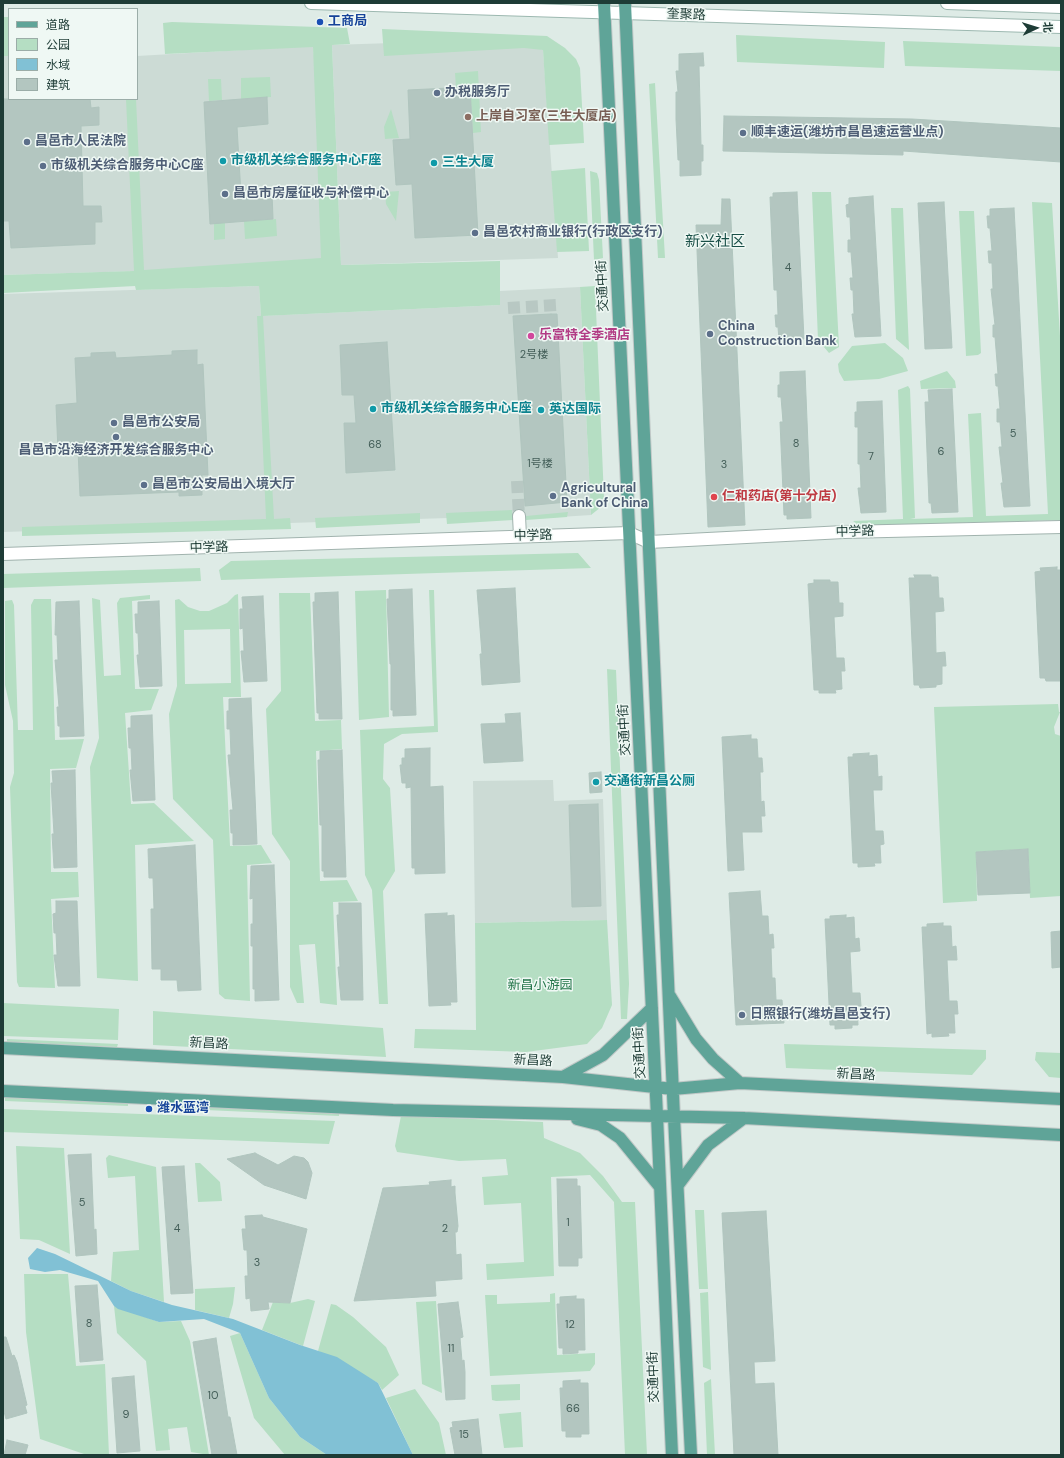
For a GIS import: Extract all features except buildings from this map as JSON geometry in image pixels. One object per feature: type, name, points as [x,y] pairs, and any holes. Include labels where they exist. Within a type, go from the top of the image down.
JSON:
[{"type":"main road","name":"交通中街","points":[[604,8],[656,1087],[672,1455]]},
{"type":"main road","points":[[626,8],[674,1117],[691,1455]]},
{"type":"main road","points":[[669,994],[696,1039],[712,1059],[740,1083]]},
{"type":"main road","points":[[563,1077],[603,1055],[652,1008]]},
{"type":"main road","name":"新昌路","points":[[3,1048],[563,1077],[673,1088],[740,1083],[1061,1099]]},
{"type":"main road","points":[[3,1091],[377,1109],[744,1118],[1061,1134]]},
{"type":"main road","points":[[559,1114],[601,1125],[620,1138],[660,1187]]},
{"type":"main road","points":[[678,1185],[708,1145],[744,1118]]},
{"type":"street","name":"奎聚路","points":[[311,3],[626,8],[1061,27]]},
{"type":"street","points":[[947,3],[1061,7]]},
{"type":"street","points":[[519,516],[520,536]]},
{"type":"street","name":"中学路","points":[[3,554],[629,533],[649,542],[844,532],[1061,526]]},
{"type":"shaded area","name":"三生大厦","points":[[512,39],[543,50],[558,258],[341,265],[332,45]]},
{"type":"shaded area","points":[[313,46],[335,273],[139,271],[3,275],[3,56],[8,56],[8,100],[138,100],[138,56]]},
{"type":"shaded area","points":[[259,286],[261,316],[500,305],[500,291],[580,287],[591,515],[513,520],[512,516],[3,532],[3,294]]},
{"type":"shaded area","points":[[553,780],[554,801],[603,799],[607,920],[475,923],[473,781]]},
{"type":"green space","points":[[3,17],[8,17],[8,56],[3,56]]},
{"type":"green space","points":[[172,22],[347,28],[350,44],[332,45],[341,265],[500,261],[500,305],[263,316],[274,519],[290,518],[291,529],[22,536],[22,527],[266,519],[257,316],[261,316],[259,286],[136,290],[135,286],[3,293],[3,275],[134,271],[126,100],[136,100],[144,270],[321,258],[313,47],[165,54],[163,23]]},
{"type":"green space","points":[[382,29],[547,36],[565,48],[576,59],[580,68],[584,143],[549,145],[543,50],[524,48],[384,56]]},
{"type":"green space","points":[[736,35],[885,42],[884,68],[737,62]]},
{"type":"green space","points":[[903,41],[1061,47],[1061,71],[905,66]]},
{"type":"green space","points":[[478,71],[481,132],[473,133],[470,87],[456,88],[455,73]]},
{"type":"green space","points":[[270,77],[271,97],[241,99],[241,78]]},
{"type":"green space","points":[[208,79],[221,79],[222,100],[209,101]]},
{"type":"green space","points":[[655,83],[665,258],[658,258],[649,84]]},
{"type":"green space","points":[[391,109],[399,138],[385,139],[384,127]]},
{"type":"green space","points":[[585,168],[589,251],[557,252],[551,171]]},
{"type":"green space","points":[[590,171],[597,173],[599,180],[603,258],[594,260]]},
{"type":"green space","points":[[399,191],[396,221],[386,204],[385,192]]},
{"type":"green space","points":[[812,192],[831,192],[839,347],[829,353],[818,340]]},
{"type":"green space","points":[[1032,202],[1052,203],[1061,353],[1061,520],[860,526],[853,521],[903,519],[898,390],[908,386],[910,389],[915,518],[910,519],[973,517],[968,414],[981,413],[986,516],[1048,514]]},
{"type":"green space","points":[[891,208],[903,208],[909,350],[896,339]]},
{"type":"green space","points":[[959,211],[974,211],[981,353],[978,355],[966,356]]},
{"type":"green space","points":[[276,219],[277,236],[245,239],[244,221]]},
{"type":"green space","points":[[214,223],[225,223],[225,239],[214,240]]},
{"type":"green space","points":[[595,286],[604,498],[601,507],[591,515],[580,287]]},
{"type":"green space","points":[[885,343],[903,358],[908,371],[879,379],[844,381],[839,372],[838,364],[852,346]]},
{"type":"green space","points":[[947,371],[955,381],[956,388],[921,389],[920,381]]},
{"type":"green space","points":[[512,510],[513,520],[447,524],[446,513]]},
{"type":"green space","points":[[568,512],[567,517],[526,520],[526,516]]},
{"type":"green space","points":[[420,513],[420,523],[316,528],[315,518]]},
{"type":"green space","points":[[578,553],[591,568],[221,580],[219,570],[231,561]]},
{"type":"green space","points":[[200,568],[201,581],[3,588],[3,574]]},
{"type":"green space","points":[[386,590],[389,717],[359,720],[355,591]]},
{"type":"green space","points":[[429,590],[434,590],[438,732],[402,734],[384,744],[383,779],[390,788],[395,871],[383,891],[388,1004],[379,1004],[372,890],[365,875],[360,730],[434,726]]},
{"type":"green space","points":[[279,593],[310,593],[315,721],[341,720],[342,749],[316,751],[320,881],[347,880],[358,901],[333,902],[337,1005],[320,1003],[315,944],[299,945],[304,1003],[297,1003],[290,987],[290,861],[272,834],[266,709],[281,691]]},
{"type":"green space","points":[[238,594],[241,697],[223,697],[230,846],[261,845],[272,863],[247,865],[250,1001],[225,999],[219,994],[213,840],[173,799],[169,714],[177,686],[175,600],[179,599],[188,607],[200,611],[209,611],[227,603]],"holes":[[[230,629],[231,683],[185,684],[184,630]]]},
{"type":"green space","points":[[150,595],[150,599],[132,601],[135,689],[159,689],[151,710],[125,713],[131,804],[154,803],[194,841],[135,845],[138,981],[97,978],[90,767],[99,738],[92,598],[100,600],[104,676],[121,675],[117,603],[120,598]]},
{"type":"green space","points":[[34,599],[51,599],[55,740],[84,739],[76,768],[50,769],[51,872],[78,872],[79,897],[51,899],[55,988],[19,987],[17,982],[10,787],[14,773],[13,721],[5,685],[5,601],[12,600],[14,605],[18,730],[33,730],[31,605]]},
{"type":"green space","points":[[607,669],[616,670],[629,984],[627,1019],[621,1019]]},
{"type":"green space","points":[[1058,704],[1060,712],[1054,727],[1055,734],[1061,736],[1061,896],[1030,898],[1028,849],[976,852],[977,901],[943,903],[934,707]]},
{"type":"green space","name":"新昌小游园","points":[[607,920],[612,1005],[602,1028],[587,1044],[526,1052],[414,1048],[415,1029],[476,1030],[475,923]]},
{"type":"green space","points":[[3,1003],[119,1009],[118,1040],[3,1036]]},
{"type":"green space","points":[[153,1011],[383,1028],[386,1057],[153,1045]]},
{"type":"green space","points":[[7,1039],[118,1044],[117,1047],[7,1042]]},
{"type":"green space","points":[[784,1044],[986,1050],[986,1059],[972,1075],[786,1068]]},
{"type":"green space","points":[[1036,1052],[1061,1053],[1061,1078],[1049,1077],[1035,1060]]},
{"type":"green space","points":[[5,1097],[128,1102],[128,1106],[5,1101]]},
{"type":"green space","points":[[161,1105],[339,1113],[339,1116],[161,1108]]},
{"type":"green space","points":[[3,1109],[335,1121],[329,1144],[3,1132]]},
{"type":"green space","points":[[401,1116],[543,1122],[544,1138],[580,1153],[603,1176],[622,1202],[635,1202],[647,1455],[625,1455],[614,1202],[590,1175],[551,1177],[554,1276],[487,1280],[486,1264],[524,1262],[521,1203],[484,1205],[482,1177],[508,1175],[506,1159],[459,1161],[397,1152],[395,1146]]},
{"type":"green space","points":[[16,1146],[64,1148],[70,1254],[39,1240],[20,1239]]},
{"type":"green space","points":[[109,1155],[156,1167],[164,1302],[131,1291],[111,1281],[113,1252],[139,1250],[135,1176],[108,1178],[106,1158]]},
{"type":"green space","points":[[195,1163],[200,1163],[220,1182],[222,1201],[198,1202]]},
{"type":"green space","points":[[695,1210],[704,1210],[708,1289],[699,1289]]},
{"type":"green space","points":[[24,1274],[68,1274],[76,1366],[105,1364],[109,1455],[87,1455],[40,1439],[26,1332]]},
{"type":"green space","points":[[235,1287],[233,1304],[229,1318],[195,1310],[195,1289]]},
{"type":"green space","points":[[708,1292],[711,1370],[703,1367],[700,1293]]},
{"type":"green space","points":[[555,1293],[557,1355],[595,1353],[595,1364],[590,1371],[490,1376],[485,1295],[497,1295],[497,1304],[550,1302],[550,1294]]},
{"type":"green space","points":[[308,1299],[315,1301],[303,1346],[262,1330],[273,1302],[290,1303]]},
{"type":"green space","points":[[436,1301],[442,1393],[422,1384],[416,1302]]},
{"type":"green space","points":[[331,1304],[336,1305],[353,1317],[386,1347],[399,1375],[382,1390],[378,1383],[318,1351]]},
{"type":"green space","points":[[114,1306],[159,1322],[181,1321],[190,1341],[209,1455],[191,1452],[187,1427],[168,1429],[170,1450],[156,1451],[146,1361],[117,1333]]},
{"type":"green space","points":[[240,1333],[269,1398],[300,1437],[327,1455],[285,1455],[254,1418],[230,1336]]},
{"type":"green space","points":[[711,1379],[715,1455],[707,1455],[704,1383]]},
{"type":"green space","points":[[520,1384],[520,1400],[492,1400],[491,1385]]},
{"type":"green space","points":[[415,1389],[439,1423],[446,1455],[413,1455],[386,1398]]},
{"type":"green space","points":[[521,1412],[523,1447],[504,1448],[499,1414]]},
{"type":"water","points":[[37,1248],[55,1254],[131,1291],[172,1305],[233,1319],[300,1345],[337,1357],[378,1383],[413,1455],[327,1455],[300,1437],[269,1398],[240,1333],[204,1319],[159,1322],[118,1309],[114,1306],[98,1281],[60,1270],[45,1272],[30,1269],[28,1258]]},
{"type":"tunnel","points":[[508,308],[557,305]]},
{"type":"tunnel","points":[[517,481],[519,516]]},
{"type":"place","name":"工商局","points":[[320,22]]},
{"type":"place","name":"办税服务厅","points":[[437,93]]},
{"type":"place","name":"上岸自习室(三生大厦店)","points":[[468,117]]},
{"type":"place","name":"顺丰速运(潍坊市昌邑速运营业点)","points":[[743,133]]},
{"type":"place","name":"昌邑市人民法院","points":[[27,142]]},
{"type":"place","name":"市级机关综合服务中心F座","points":[[223,161]]},
{"type":"place","name":"三生大厦","points":[[434,163]]},
{"type":"place","name":"市级机关综合服务中心C座","points":[[43,166]]},
{"type":"place","name":"昌邑市房屋征收与补偿中心","points":[[225,194]]},
{"type":"place","name":"昌邑农村商业银行(行政区支行)","points":[[475,233]]},
{"type":"place","name":"China Construction Bank","points":[[710,334]]},
{"type":"place","name":"乐富特全季酒店","points":[[531,336]]},
{"type":"place","name":"市级机关综合服务中心E座","points":[[373,409]]},
{"type":"place","name":"英达国际","points":[[541,410]]},
{"type":"place","name":"昌邑市公安局","points":[[114,423]]},
{"type":"place","name":"昌邑市沿海经济开发综合服务中心","points":[[116,437]]},
{"type":"place","name":"昌邑市公安局出入境大厅","points":[[144,485]]},
{"type":"place","name":"Agricultural Bank of China","points":[[553,496]]},
{"type":"place","name":"仁和药店(第十分店)","points":[[714,497]]},
{"type":"place","name":"交通街新昌公厕","points":[[596,782]]},
{"type":"place","name":"日照银行(潍坊昌邑支行)","points":[[742,1015]]},
{"type":"place","name":"潍水蓝湾","points":[[149,1109]]},
{"type":"district","name":"新兴社区","points":[[715,242]]}]
